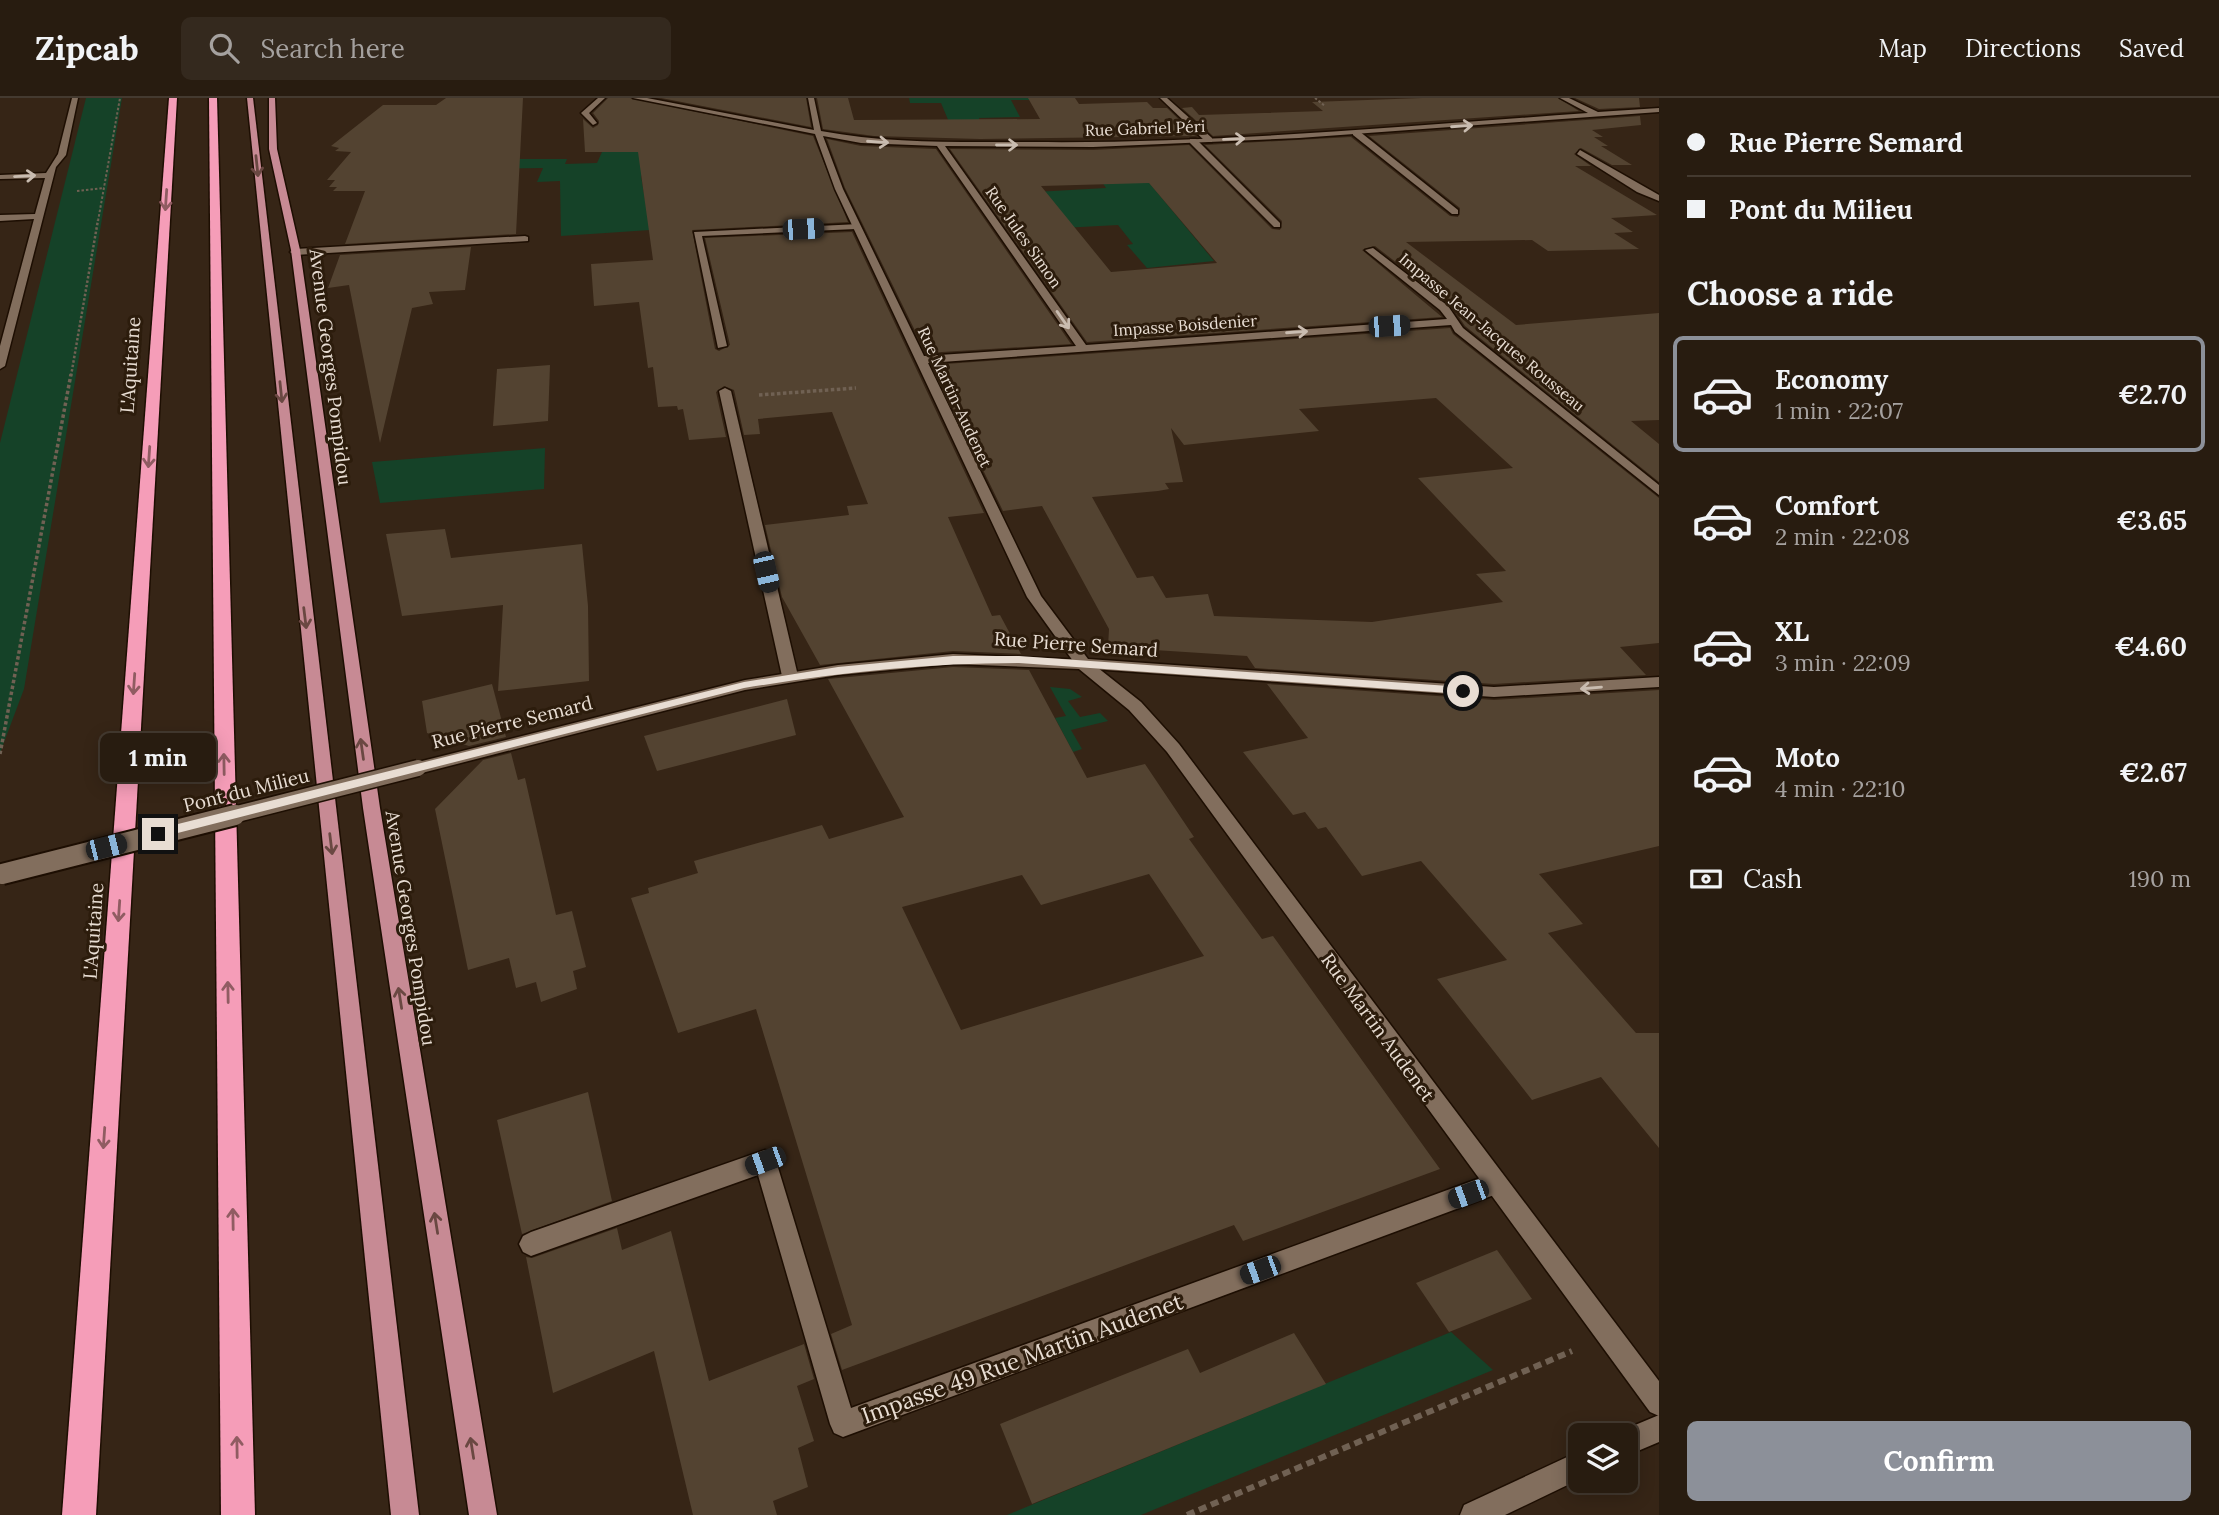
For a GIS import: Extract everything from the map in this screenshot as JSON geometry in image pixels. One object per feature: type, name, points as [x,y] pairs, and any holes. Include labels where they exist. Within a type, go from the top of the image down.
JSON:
[{"type":"highway","name":"L'Aquitaine","points":[[79,1515],[173,98]]},
{"type":"highway","points":[[214,98],[238,1515]]},
{"type":"main road","points":[[250,98],[296,538],[405,1515]]},
{"type":"main road","name":"Avenue Georges Pompidou","points":[[272,98],[269,129],[272,151],[295,252],[337,575],[388,927],[483,1515]]},
{"type":"street","points":[[0,366],[41,216],[49,175],[53,163],[62,155],[75,98]]},
{"type":"street","points":[[593,123],[585,113],[602,98]]},
{"type":"street","name":"Rue Gabriel Péri","points":[[636,98],[861,141],[939,144],[1194,141],[1356,133],[1659,110]]},
{"type":"street","name":"Rue Martin-Audenet","points":[[811,98],[818,133],[856,226],[1034,597],[1083,664]]},
{"type":"street","points":[[1163,98],[1209,140]]},
{"type":"street","points":[[1563,98],[1599,116]]},
{"type":"street","points":[[1356,133],[1455,212]]},
{"type":"street","points":[[1194,141],[1277,225]]},
{"type":"street","name":"Rue Jules Simon","points":[[939,144],[1083,348]]},
{"type":"street","points":[[1580,152],[1640,190],[1659,198]]},
{"type":"street","points":[[0,177],[49,175]]},
{"type":"street","points":[[0,218],[41,216]]},
{"type":"street","points":[[722,346],[697,234],[856,226]]},
{"type":"street","points":[[295,252],[525,239]]},
{"type":"street","name":"Impasse Jean-Jacques Rousseau","points":[[1370,250],[1444,308],[1451,322],[1659,491]]},
{"type":"street","name":"Impasse Boisdenier","points":[[921,360],[1451,322]]},
{"type":"street","points":[[725,391],[790,676]]},
{"type":"street","name":"Rue Pierre Semard","points":[[418,768],[790,676],[953,659],[1083,664],[1494,692],[1659,682]]},
{"type":"street","name":"Rue Martin Audenet","points":[[1083,664],[1135,706],[1173,748],[1659,1403]]},
{"type":"street","name":"Pont du Milieu","points":[[1,874],[418,768]]},
{"type":"street","name":"Impasse 49 Rue Martin Audenet","points":[[531,1244],[765,1161],[843,1424],[1494,1184]]},
{"type":"street","points":[[1638,1437],[1659,1427]]},
{"type":"street","points":[[1474,1515],[1568,1471]]},
{"type":"path","points":[[0,754],[32,598],[120,98]]},
{"type":"path","points":[[70,192],[104,188]]},
{"type":"path","points":[[756,395],[856,388]]},
{"type":"path","points":[[1187,1515],[1608,1336]]},
{"type":"green space","points":[[86,98],[122,98],[24,689],[0,753],[0,443]]},
{"type":"green space","points":[[909,98],[1035,100],[1011,100],[1020,117],[979,118],[980,122],[949,122],[941,103],[910,103]]},
{"type":"green space","points":[[602,152],[679,152],[641,176],[650,230],[561,236],[560,181],[537,182],[543,168],[451,169],[486,159],[567,159],[565,164],[597,163]]},
{"type":"green space","points":[[1146,179],[1214,261],[1147,268],[1127,245],[1133,244],[1118,225],[1009,231],[1035,192],[1106,188],[1102,182]]},
{"type":"green space","points":[[545,448],[544,489],[380,503],[372,462]]},
{"type":"green space","points":[[1050,687],[1070,689],[1082,697],[1068,701],[1080,717],[1100,713],[1108,721],[1071,730],[1082,749],[1073,752],[1055,718],[1066,716]]},
{"type":"green space","points":[[1451,1332],[1493,1370],[1141,1515],[1007,1515]]},
{"type":"building","points":[[446,98],[523,98],[516,234],[345,244],[365,191],[333,191],[337,187],[329,187],[335,180],[327,180],[351,152],[335,151],[339,148],[331,146],[383,105],[436,105]]},
{"type":"building","points":[[608,98],[630,98],[813,136],[848,222],[692,230],[715,349],[719,351],[730,345],[705,238],[852,232],[984,513],[948,517],[992,616],[1000,615],[1021,654],[953,651],[820,665],[782,597],[765,525],[849,515],[847,506],[868,504],[832,412],[758,419],[760,434],[744,435],[734,390],[724,386],[716,392],[726,437],[689,440],[683,409],[678,410],[677,406],[658,407],[653,367],[648,368],[639,302],[594,306],[591,264],[653,260],[638,152],[585,152],[583,119],[593,128],[598,125],[599,121],[593,113]]},
{"type":"building","points":[[661,98],[806,98],[811,127]]},
{"type":"building","points":[[817,98],[848,98],[854,120],[1040,119],[1028,98],[1075,98],[1079,104],[1147,102],[1153,108],[1167,108],[1196,136],[980,139],[874,136],[823,129]]},
{"type":"building","points":[[1422,98],[1558,98],[1579,111],[1213,136],[1182,108],[1192,107],[1199,115],[1323,111],[1312,102]]},
{"type":"building","points":[[1575,98],[1639,98],[1640,107],[1599,109]]},
{"type":"building","points":[[1640,116],[1641,125],[1592,130],[1603,137],[1594,137],[1608,146],[1601,146],[1632,165],[1612,165],[1581,148],[1574,154],[1591,166],[1575,166],[1657,215],[1611,218],[1633,232],[1614,233],[1639,249],[1548,251],[1532,240],[1406,242],[1516,325],[1659,313],[1659,420],[1631,421],[1659,444],[1659,482],[1465,326],[1450,304],[1375,246],[1362,250],[1442,317],[1087,342],[950,149],[1093,150],[1189,145],[1272,229],[1280,230],[1282,221],[1205,145],[1351,137],[1450,216],[1458,217],[1460,208],[1369,136]],"holes":[[[1149,183],[1217,263],[1111,272],[1041,186]]]},
{"type":"building","points":[[827,139],[861,146],[936,149],[1071,344],[926,353],[845,188]]},
{"type":"building","points":[[471,247],[465,290],[429,292],[433,304],[412,308],[380,443],[349,285],[328,288],[340,255]]},
{"type":"building","points":[[1450,328],[1453,334],[1659,498],[1659,643],[1620,647],[1646,675],[1494,684],[1255,668],[1247,656],[1108,647],[1109,629],[1042,506],[1003,511],[932,365]],"holes":[[[1436,398],[1513,468],[1418,478],[1506,571],[1476,574],[1503,602],[1372,622],[1214,616],[1208,594],[1166,598],[1153,576],[1137,578],[1092,497],[1158,491],[1169,489],[1165,483],[1183,482],[1171,428],[1184,445],[1319,431],[1299,409]]]},
{"type":"building","points":[[550,365],[548,421],[493,426],[497,369]]},
{"type":"building","points":[[445,529],[451,558],[582,544],[588,606],[589,681],[498,691],[503,605],[402,616],[386,534]]},
{"type":"building","points":[[953,667],[1029,670],[1087,778],[1145,764],[1194,837],[1189,839],[1223,886],[1262,939],[1273,936],[1440,1169],[1243,1241],[1234,1225],[842,1370],[831,1334],[852,1325],[756,1009],[678,1033],[631,898],[649,893],[648,888],[698,873],[694,861],[822,825],[829,839],[904,817],[828,679]],"holes":[[[1149,874],[1204,956],[961,1030],[902,907],[1022,875],[1041,905]]]},
{"type":"building","points":[[492,684],[506,737],[469,746],[427,733],[422,701]]},
{"type":"building","points":[[1267,684],[1494,700],[1659,690],[1659,846],[1539,874],[1583,924],[1548,933],[1636,1033],[1659,1033],[1659,1148],[1601,1077],[1532,1100],[1437,979],[1507,960],[1421,861],[1362,876],[1326,827],[1318,829],[1305,812],[1293,815],[1243,752],[1308,738]]},
{"type":"building","points":[[787,699],[796,735],[657,771],[644,736]]},
{"type":"building","points":[[511,753],[518,780],[525,778],[556,915],[572,911],[586,967],[573,971],[577,989],[541,1002],[536,982],[516,988],[509,958],[468,970],[435,809],[483,760]]},
{"type":"building","points":[[588,1092],[612,1201],[522,1234],[497,1120]]},
{"type":"building","points":[[617,1228],[622,1250],[671,1231],[709,1381],[804,1344],[814,1379],[797,1386],[814,1441],[798,1448],[808,1487],[773,1501],[777,1515],[693,1515],[654,1351],[553,1393],[526,1257],[532,1258]]},
{"type":"building","points":[[1497,1250],[1532,1299],[1449,1332],[1416,1283]]},
{"type":"building","points":[[1294,1333],[1326,1384],[1032,1504],[1000,1424],[1188,1349],[1200,1373]]},
{"type":"route","points":[[158,834],[744,685],[838,670],[953,659],[1019,659],[1463,691]]}]
